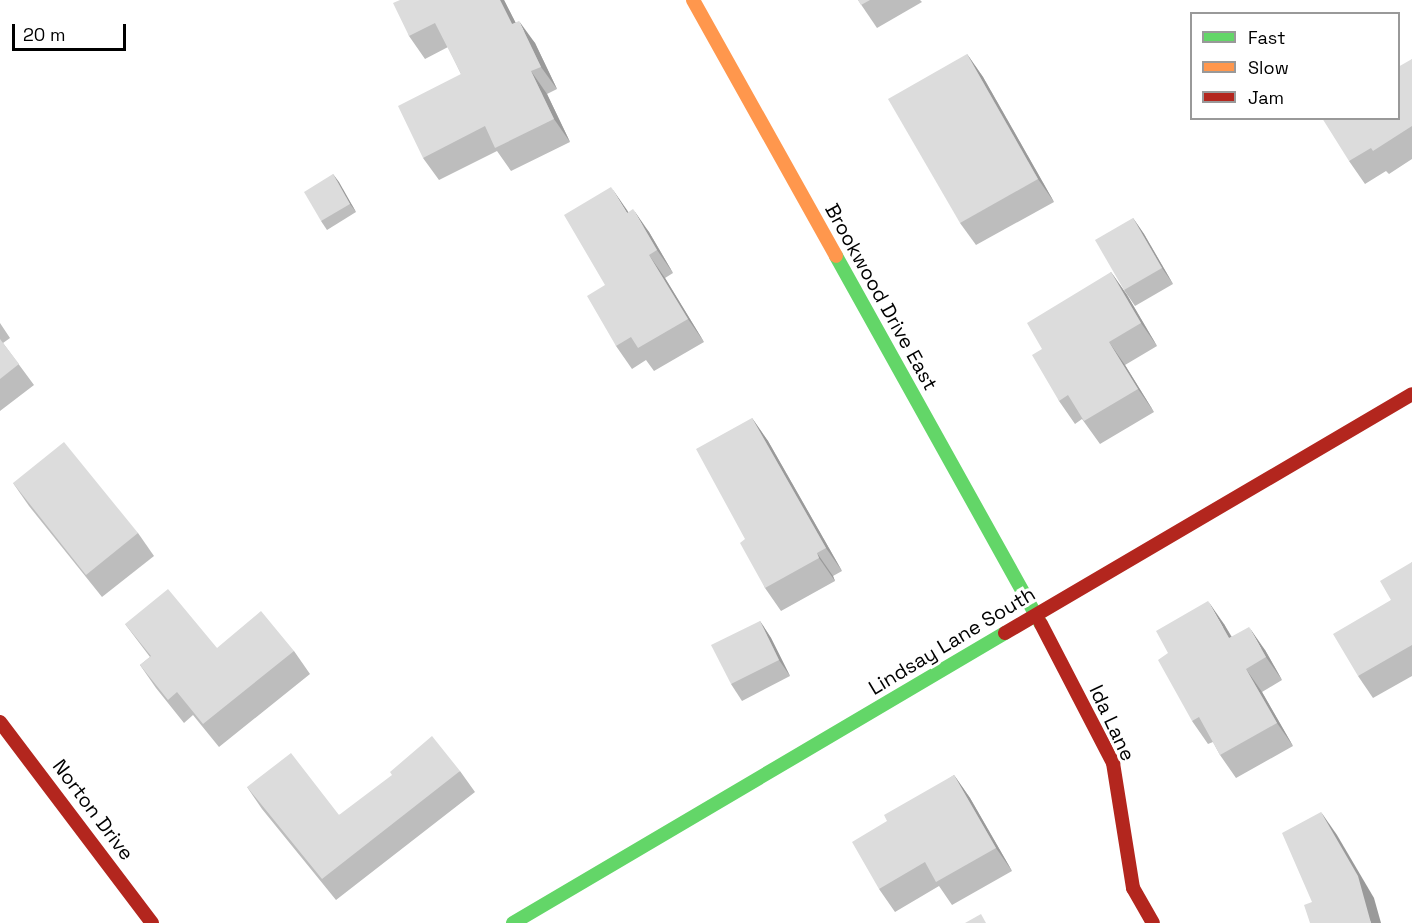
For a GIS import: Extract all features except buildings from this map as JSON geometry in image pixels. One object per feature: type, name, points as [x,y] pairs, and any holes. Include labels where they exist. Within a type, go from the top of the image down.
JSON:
[{"type":"street","name":"Brookwood Drive East","points":[[693,0],[1036,614]]},
{"type":"street","name":"Lindsay Lane South","points":[[513,923],[1412,394]]},
{"type":"street","name":"Ida Lane","points":[[1036,614],[1113,764],[1133,888],[1153,923]]},
{"type":"street","name":"Norton Drive","points":[[0,722],[152,923]]},
{"type":"traffic: fast","points":[[836,256],[1041,624]]},
{"type":"traffic: fast","points":[[513,923],[1005,633]]},
{"type":"traffic: slow","points":[[693,0],[836,256]]},
{"type":"traffic: jam","points":[[1005,633],[1412,394]]},
{"type":"traffic: jam","points":[[1041,624],[1113,763],[1133,888],[1153,923]]},
{"type":"traffic: jam","points":[[0,722],[152,923]]}]
